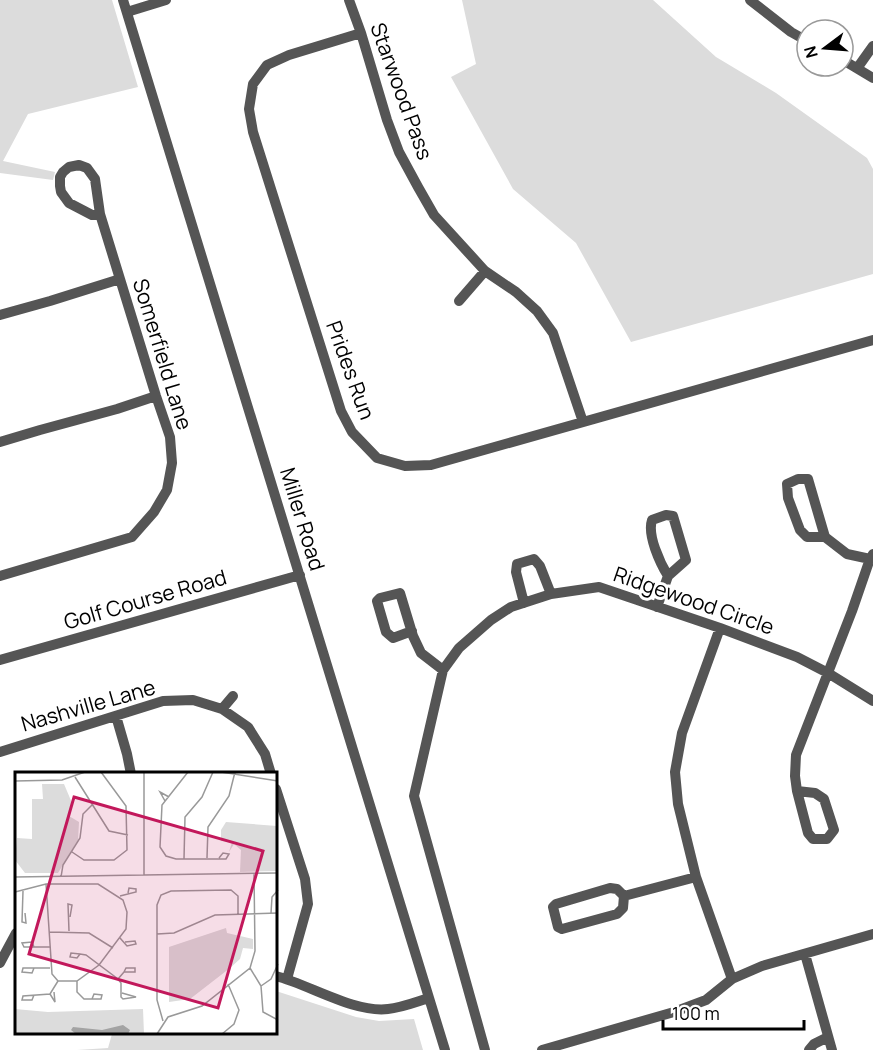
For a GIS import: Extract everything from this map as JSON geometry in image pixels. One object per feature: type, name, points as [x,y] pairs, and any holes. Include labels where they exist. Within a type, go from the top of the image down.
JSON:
[{"type":"street","name":"Miller Road","points":[[123,0],[445,1050]]},
{"type":"street","points":[[127,12],[166,0]]},
{"type":"street","name":"Starwood Pass","points":[[349,0],[399,152],[434,215],[485,272],[530,304],[553,333],[583,422]]},
{"type":"street","points":[[750,0],[795,34]]},
{"type":"street","name":"Prides Run","points":[[361,33],[289,55],[267,65],[253,84],[249,109],[253,132],[340,411],[352,432],[377,458],[405,466],[431,465],[873,340]]},
{"type":"street","points":[[858,67],[873,46]]},
{"type":"street","points":[[855,66],[873,78]]},
{"type":"street","name":"Somerfield Lane","points":[[0,576],[132,537],[154,512],[168,490],[172,463],[170,437],[100,214],[95,178],[87,168],[79,165],[69,167],[60,177],[61,192],[69,203],[92,215],[100,214]]},
{"type":"street","points":[[459,301],[485,272]]},
{"type":"street","points":[[0,315],[120,279]]},
{"type":"street","points":[[0,442],[156,396]]},
{"type":"street","points":[[797,790],[815,793],[824,799],[834,830],[826,839],[813,839],[808,833],[797,790],[796,755],[871,557],[847,554],[825,537],[808,479],[798,479],[787,484],[788,498],[800,530],[807,537],[825,537]]},
{"type":"street","points":[[657,607],[668,576],[686,560],[673,516],[666,515],[652,520],[649,527],[661,564],[668,576]]},
{"type":"street","points":[[524,603],[516,572],[517,564],[525,561],[534,559],[540,566],[551,594]]},
{"type":"street","name":"Golf Course Road","points":[[0,660],[300,575]]},
{"type":"street","name":"Ridgewood Circle","points":[[485,1050],[414,796],[443,670],[459,648],[474,634],[511,607],[551,594],[599,587],[797,657],[873,701]]},
{"type":"street","points":[[720,628],[682,732],[675,772],[678,804],[696,877],[732,979]]},
{"type":"street","points":[[412,631],[422,653],[443,670]]},
{"type":"street","points":[[222,710],[232,696]]},
{"type":"street","name":"Nashville Lane","points":[[0,752],[163,701],[193,700],[222,710],[248,727],[265,753],[270,772]]},
{"type":"street","points":[[116,716],[131,772]]},
{"type":"street","points":[[278,795],[305,879],[308,904],[287,979]]},
{"type":"street","points":[[624,896],[696,877]]},
{"type":"street","points":[[610,888],[617,889],[624,896],[623,908],[617,914],[562,929],[558,927],[553,907],[556,903],[610,888]]},
{"type":"street","points":[[542,1050],[674,1012],[706,1000],[732,979],[762,966],[873,934]]},
{"type":"street","points":[[0,963],[13,946]]},
{"type":"street","points":[[805,954],[832,1050]]},
{"type":"street","points":[[278,977],[368,1009],[388,1009],[429,998]]},
{"type":"street","points":[[809,1050],[814,1044],[828,1037]]},
{"type":"shaded area","points":[[0,0],[112,0],[138,87],[28,114],[3,161],[55,172],[53,180],[0,173]]},
{"type":"shaded area","points":[[462,0],[653,0],[716,57],[776,93],[867,158],[873,169],[873,274],[631,342],[576,243],[513,189],[451,77],[476,64]]},
{"type":"shaded area","points":[[278,992],[356,1017],[379,1021],[414,1019],[423,1050],[77,1050],[108,1048],[112,1035],[278,1035]]}]
